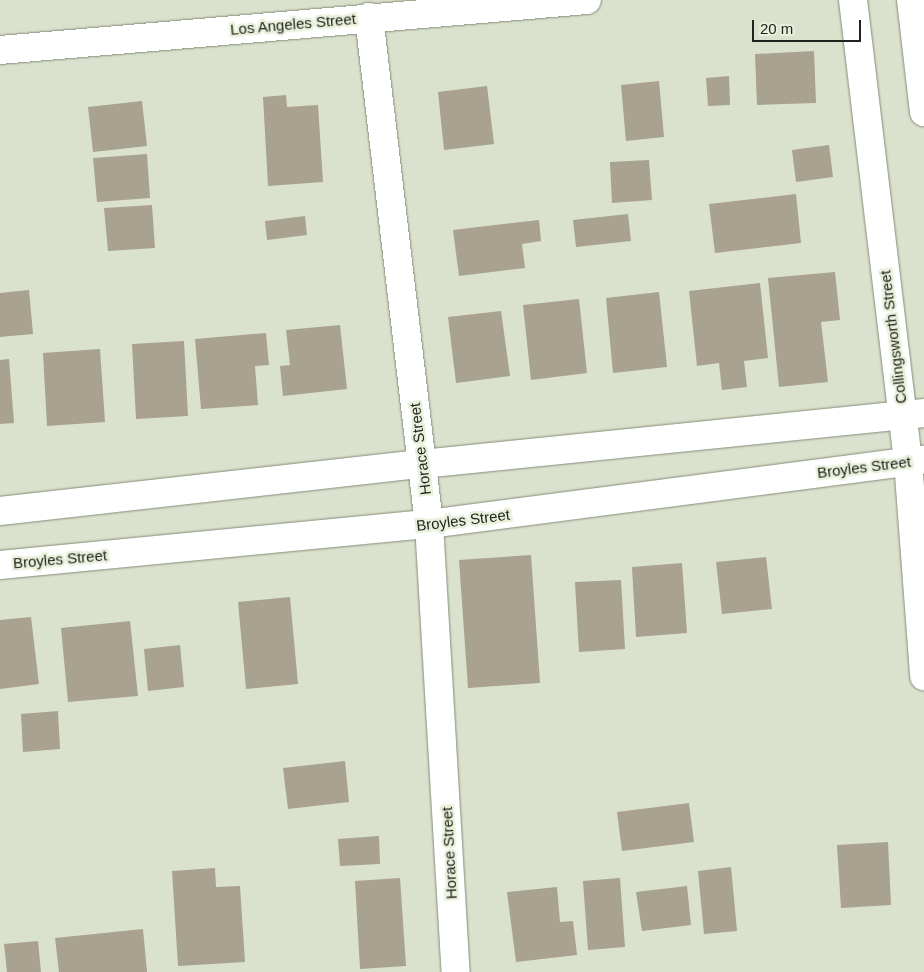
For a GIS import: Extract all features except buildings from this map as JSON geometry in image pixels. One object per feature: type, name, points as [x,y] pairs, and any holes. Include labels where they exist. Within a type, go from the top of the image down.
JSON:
[{"type":"main road","name":"Los Angeles Street","points":[[0,50],[369,17],[587,0]]},
{"type":"main road","name":"Collingsworth Street","points":[[853,0],[913,414],[924,676]]},
{"type":"main road","points":[[911,0],[924,112]]},
{"type":"main road","name":"Horace Street","points":[[369,17],[429,524],[456,972]]},
{"type":"main road","points":[[0,511],[422,464],[913,414]]},
{"type":"main road","name":"Broyles Street","points":[[0,565],[429,524],[916,461]]}]
